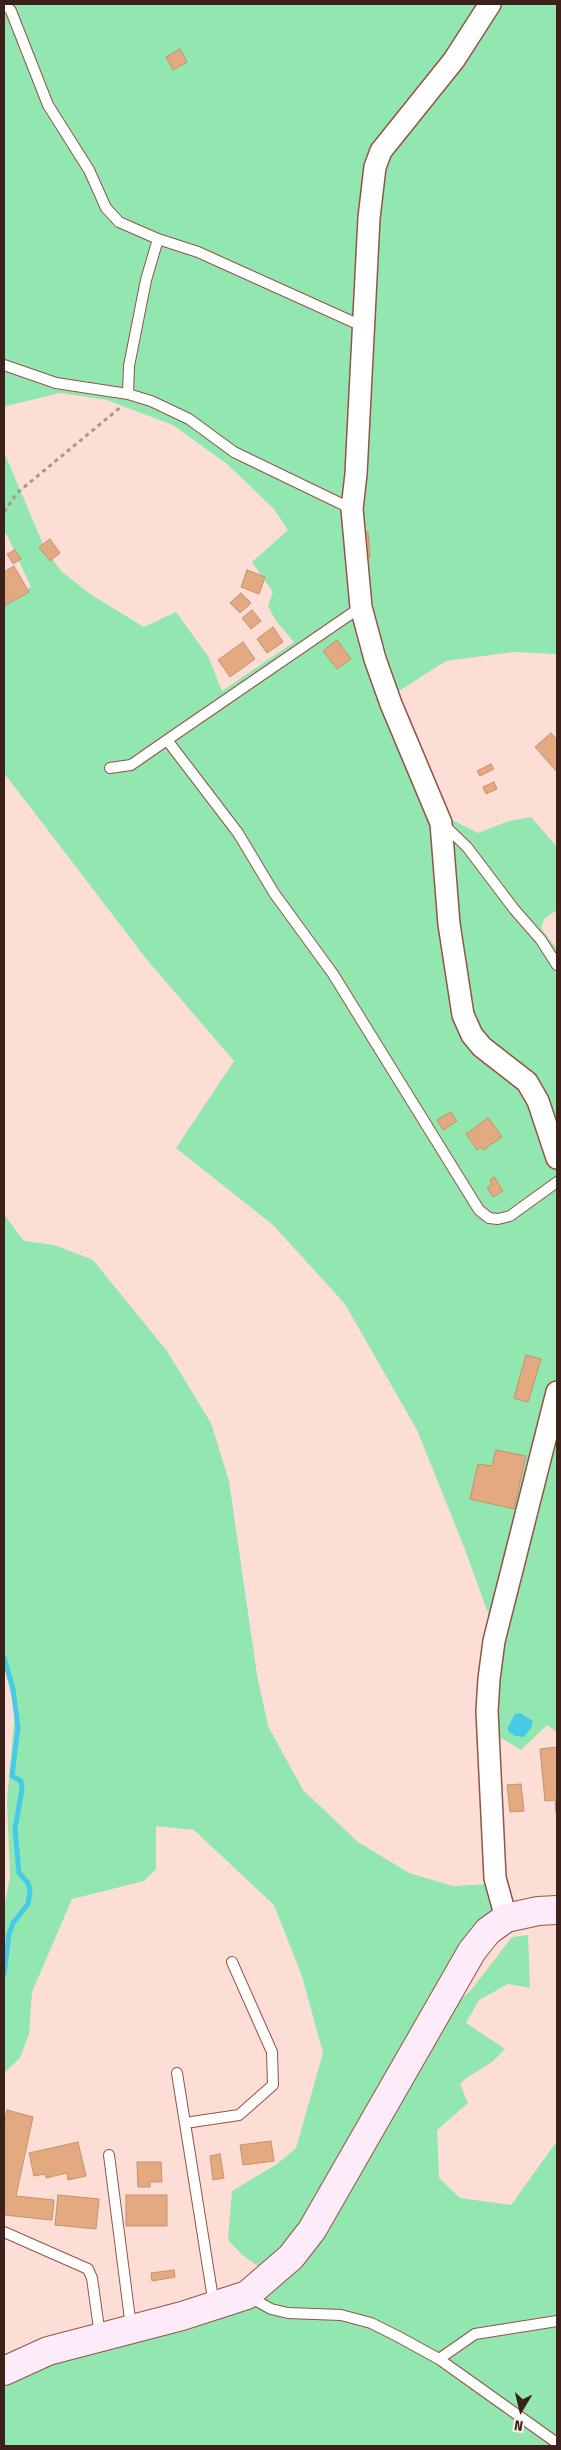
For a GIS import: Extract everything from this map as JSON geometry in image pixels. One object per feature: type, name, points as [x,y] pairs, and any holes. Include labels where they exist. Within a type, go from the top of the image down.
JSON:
[{"type":"street","points":[[490,4],[454,60],[381,150],[375,167],[369,218],[362,326],[356,474],[352,509],[361,607],[375,659],[391,704],[441,823],[449,924],[463,1015],[472,1035],[482,1047],[527,1082],[538,1101],[557,1158]]},
{"type":"street","points":[[506,1918],[495,1878],[487,1711],[489,1679],[494,1641],[557,1392]]},
{"type":"street","points":[[4,2371],[48,2351],[214,2306],[247,2295],[291,2257],[312,2230],[472,1951],[488,1931],[506,1918],[538,1911],[557,1910]]},
{"type":"lane","points":[[5,4],[11,11],[48,104],[89,170],[106,208],[119,222],[158,239],[198,252],[362,326]]},
{"type":"lane","points":[[131,395],[129,366],[146,280],[158,239]]},
{"type":"lane","points":[[4,365],[56,383],[131,395],[150,401],[189,419],[234,452],[352,509]]},
{"type":"lane","points":[[110,768],[131,765],[361,607]]},
{"type":"lane","points":[[167,740],[238,833],[274,893],[333,974],[479,1210],[489,1218],[498,1219],[510,1216],[557,1182]]},
{"type":"lane","points":[[441,823],[467,846],[514,909],[541,940],[557,965]]},
{"type":"lane","points":[[185,2123],[239,2115],[273,2085],[272,2052],[232,1962]]},
{"type":"lane","points":[[178,2073],[214,2306]]},
{"type":"lane","points":[[109,2155],[131,2328]]},
{"type":"lane","points":[[4,2232],[88,2269],[92,2278],[100,2337]]},
{"type":"lane","points":[[247,2295],[271,2309],[288,2313],[341,2315],[371,2323],[439,2359],[557,2443]]},
{"type":"lane","points":[[439,2359],[475,2334],[557,2321]]},
{"type":"path","points":[[4,512],[17,493],[131,395]]},
{"type":"green space","points":[[4,4],[557,4],[557,654],[513,652],[446,661],[399,691],[392,720],[433,816],[454,821],[478,833],[509,821],[531,817],[557,847],[557,910],[544,919],[541,928],[557,949],[557,1732],[547,1725],[521,1750],[498,1736],[495,1697],[499,1643],[464,1547],[417,1430],[345,1304],[273,1225],[176,1148],[234,1061],[148,961],[4,773],[4,602],[31,587],[4,532],[4,452],[45,549],[61,571],[90,594],[144,627],[176,612],[208,656],[222,691],[294,642],[276,621],[268,606],[273,592],[252,562],[288,530],[274,509],[227,464],[173,425],[107,400],[60,393],[6,406],[4,409]]},
{"type":"green space","points":[[4,1214],[24,1241],[54,1245],[93,1260],[167,1351],[211,1423],[229,1481],[257,1675],[268,1726],[303,1790],[358,1842],[409,1873],[453,1886],[488,1884],[497,1916],[448,2011],[471,1990],[512,1937],[528,1935],[530,1988],[508,1984],[479,2000],[466,2023],[505,2049],[492,2062],[460,2084],[468,2103],[437,2130],[439,2178],[460,2198],[511,2205],[557,2141],[557,2446],[4,2446],[4,2376],[270,2295],[329,2230],[338,2215],[306,2221],[261,2268],[242,2255],[228,2240],[232,2191],[277,2164],[296,2148],[323,2053],[302,1976],[274,1905],[194,1830],[156,1826],[156,1869],[144,1881],[72,1899],[32,1992],[29,2034],[20,2058],[4,2073],[4,1910],[10,1876],[7,1801],[15,1711],[4,1665]]},
{"type":"water","points":[[520,1713],[533,1721],[531,1728],[524,1737],[515,1736],[508,1731],[508,1727],[515,1714]]},
{"type":"building","points":[[180,49],[187,62],[173,70],[166,57]]},
{"type":"building","points":[[361,532],[368,532],[370,557],[363,558]]},
{"type":"building","points":[[50,539],[60,553],[50,561],[39,547]]},
{"type":"building","points":[[15,550],[21,559],[13,564],[7,554]]},
{"type":"building","points":[[14,566],[29,592],[4,606],[4,572]]},
{"type":"building","points":[[247,570],[265,577],[259,594],[241,587]]},
{"type":"building","points":[[241,593],[251,603],[240,613],[230,603]]},
{"type":"building","points":[[252,610],[261,621],[251,629],[242,618]]},
{"type":"building","points":[[273,627],[283,642],[267,653],[257,639]]},
{"type":"building","points":[[337,640],[351,659],[337,669],[323,651]]},
{"type":"building","points":[[243,642],[255,659],[230,677],[218,660]]},
{"type":"building","points":[[551,733],[557,740],[557,772],[535,747]]},
{"type":"building","points":[[491,764],[494,769],[480,776],[477,771]]},
{"type":"building","points":[[494,782],[497,789],[486,794],[483,787]]},
{"type":"building","points":[[451,1112],[457,1121],[443,1130],[437,1120]]},
{"type":"building","points":[[488,1118],[502,1137],[483,1150],[481,1147],[477,1150],[466,1134]]},
{"type":"building","points":[[494,1177],[503,1191],[493,1197],[487,1188],[492,1185],[490,1180]]},
{"type":"building","points":[[526,1355],[541,1359],[528,1402],[514,1398]]},
{"type":"building","points":[[496,1450],[526,1456],[514,1509],[470,1499],[478,1464],[492,1466]]},
{"type":"building","points":[[557,1747],[556,1813],[555,1800],[545,1801],[540,1749]]},
{"type":"building","points":[[521,1784],[524,1811],[510,1812],[507,1785]]},
{"type":"building","points":[[7,2110],[33,2117],[16,2196],[54,2200],[52,2220],[4,2215],[4,2124]]},
{"type":"building","points":[[271,2141],[274,2161],[243,2165],[240,2145]]},
{"type":"building","points":[[78,2142],[86,2176],[68,2180],[67,2173],[46,2178],[45,2174],[34,2176],[29,2153]]},
{"type":"building","points":[[220,2154],[224,2178],[213,2180],[210,2156]]},
{"type":"building","points":[[137,2162],[161,2162],[162,2182],[150,2182],[150,2187],[138,2187]]},
{"type":"building","points":[[58,2195],[99,2199],[96,2229],[55,2225]]},
{"type":"building","points":[[126,2195],[167,2195],[167,2226],[126,2226]]},
{"type":"building","points":[[174,2270],[175,2277],[152,2281],[151,2273]]},
{"type":"waterway","points":[[4,1657],[13,1689],[18,1727],[12,1776],[21,1781],[22,1789],[15,1829],[19,1873],[28,1883],[30,1891],[28,1904],[13,1923],[9,1934],[4,1974]]}]
